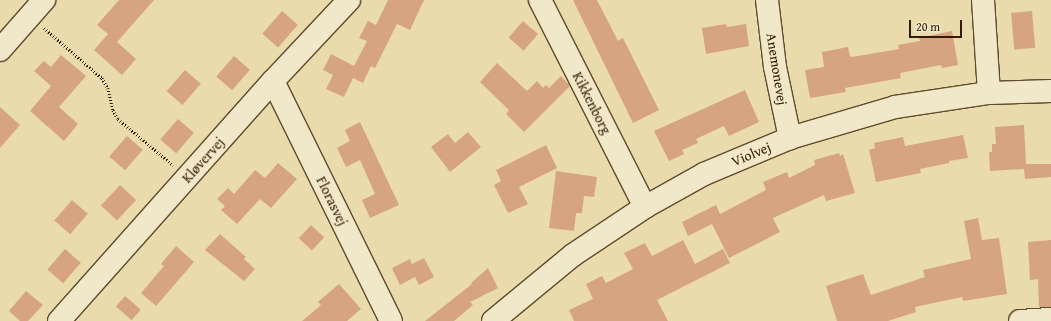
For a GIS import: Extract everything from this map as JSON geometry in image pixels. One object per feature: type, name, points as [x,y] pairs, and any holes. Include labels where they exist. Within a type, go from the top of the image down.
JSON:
[{"type":"street","points":[[0,50],[44,0]]},
{"type":"street","name":"Kløvervej","points":[[59,321],[274,81],[349,0]]},
{"type":"street","name":"Kikkenborg","points":[[540,0],[645,207]]},
{"type":"street","name":"Anemonevej","points":[[767,0],[775,67],[790,138]]},
{"type":"street","points":[[983,0],[989,93]]},
{"type":"street","name":"Florasvej","points":[[274,81],[391,321]]},
{"type":"street","name":"Violvej","points":[[493,321],[573,255],[645,207],[704,174],[790,138],[895,108],[989,93],[1051,91]]},
{"type":"street","points":[[1020,321],[1051,318]]},
{"type":"path","points":[[30,16],[102,78],[108,88],[113,110],[118,119],[188,178]]},
{"type":"building","points":[[119,0],[154,0],[117,42],[136,59],[122,75],[94,50],[108,34],[97,25]]},
{"type":"building","points":[[388,0],[424,0],[410,30],[397,24],[375,68],[371,66],[363,83],[353,78],[344,97],[326,89],[333,75],[323,70],[331,54],[354,66],[367,41],[359,38],[368,21],[376,25]]},
{"type":"building","points":[[573,0],[597,0],[618,41],[623,38],[659,110],[633,123]]},
{"type":"building","points":[[282,11],[298,25],[278,47],[262,34]]},
{"type":"building","points":[[1032,11],[1035,48],[1014,50],[1011,13]]},
{"type":"building","points":[[523,21],[538,34],[524,51],[509,38]]},
{"type":"building","points":[[726,24],[727,27],[746,24],[749,46],[706,54],[702,28]]},
{"type":"building","points":[[952,31],[958,65],[942,68],[941,65],[900,73],[901,78],[845,88],[846,92],[810,98],[805,70],[824,67],[822,52],[848,47],[850,56],[852,57],[899,49],[898,45],[920,41],[919,38]]},
{"type":"building","points":[[61,55],[86,76],[59,107],[78,124],[64,141],[30,111],[51,86],[34,71],[44,61],[51,67]]},
{"type":"building","points":[[234,56],[250,70],[232,90],[216,76]]},
{"type":"building","points":[[497,63],[527,91],[537,81],[543,88],[546,85],[549,88],[561,76],[570,86],[524,132],[506,114],[509,110],[480,82]]},
{"type":"building","points":[[185,70],[201,84],[182,105],[167,91]]},
{"type":"building","points":[[745,90],[759,122],[729,136],[724,126],[696,139],[698,143],[682,150],[684,154],[669,161],[654,131]]},
{"type":"building","points":[[0,107],[20,125],[0,148]]},
{"type":"building","points":[[178,119],[194,133],[176,153],[160,139]]},
{"type":"building","points":[[360,122],[399,205],[370,218],[362,200],[375,194],[360,160],[346,167],[337,148],[350,141],[345,130]]},
{"type":"building","points":[[1024,125],[1026,164],[1051,164],[1051,177],[1025,179],[1024,169],[990,171],[989,152],[992,152],[992,144],[996,144],[995,127]]},
{"type":"building","points":[[468,132],[481,147],[450,172],[431,147],[448,134],[455,143]]},
{"type":"building","points":[[963,135],[968,158],[949,161],[949,163],[920,169],[921,173],[876,182],[869,150],[875,148],[874,143],[903,137],[905,146]]},
{"type":"building","points":[[127,136],[143,150],[125,170],[109,156]]},
{"type":"building","points":[[546,145],[557,168],[519,187],[528,204],[508,213],[494,185],[501,181],[496,170]]},
{"type":"building","points":[[839,153],[840,156],[843,154],[855,193],[826,201],[824,195],[773,218],[780,232],[729,258],[712,224],[688,236],[682,222],[716,205],[720,214],[766,190],[763,182],[787,172],[789,178],[815,165],[814,160]]},
{"type":"building","points":[[278,163],[297,179],[271,208],[260,199],[237,224],[221,210],[225,206],[217,199],[228,188],[234,194],[255,170],[265,178]]},
{"type":"building","points":[[556,171],[597,177],[594,197],[584,196],[582,213],[576,213],[574,231],[549,228]]},
{"type":"building","points":[[120,185],[136,200],[117,220],[101,205]]},
{"type":"building","points":[[72,200],[88,214],[70,234],[54,220]]},
{"type":"building","points":[[978,218],[982,240],[999,238],[1007,294],[963,301],[962,297],[915,307],[916,312],[888,321],[837,321],[826,286],[863,274],[871,295],[925,277],[923,270],[971,259],[964,221]]},
{"type":"building","points":[[311,225],[324,237],[312,250],[299,238]]},
{"type":"building","points":[[220,234],[246,257],[244,259],[255,269],[244,281],[205,250]]},
{"type":"building","points":[[683,240],[695,264],[723,249],[730,263],[657,300],[668,321],[574,321],[569,310],[593,299],[586,284],[602,276],[606,283],[633,269],[624,253],[645,243],[652,256]]},
{"type":"building","points":[[1051,240],[1051,307],[1039,307],[1038,279],[1030,280],[1028,242]]},
{"type":"building","points":[[176,246],[194,262],[156,306],[141,293],[164,266],[161,264]]},
{"type":"building","points":[[65,249],[81,263],[63,283],[47,269]]},
{"type":"building","points":[[424,258],[434,277],[419,285],[415,277],[400,285],[392,268],[410,259],[412,264]]},
{"type":"building","points":[[488,268],[498,288],[470,302],[473,305],[454,321],[425,321],[472,284],[471,283]]},
{"type":"building","points":[[339,284],[361,309],[347,321],[302,321],[321,305],[318,302]]},
{"type":"building","points":[[26,291],[43,305],[28,321],[20,321],[9,311]]},
{"type":"building","points":[[125,296],[141,310],[132,320],[116,307]]}]
